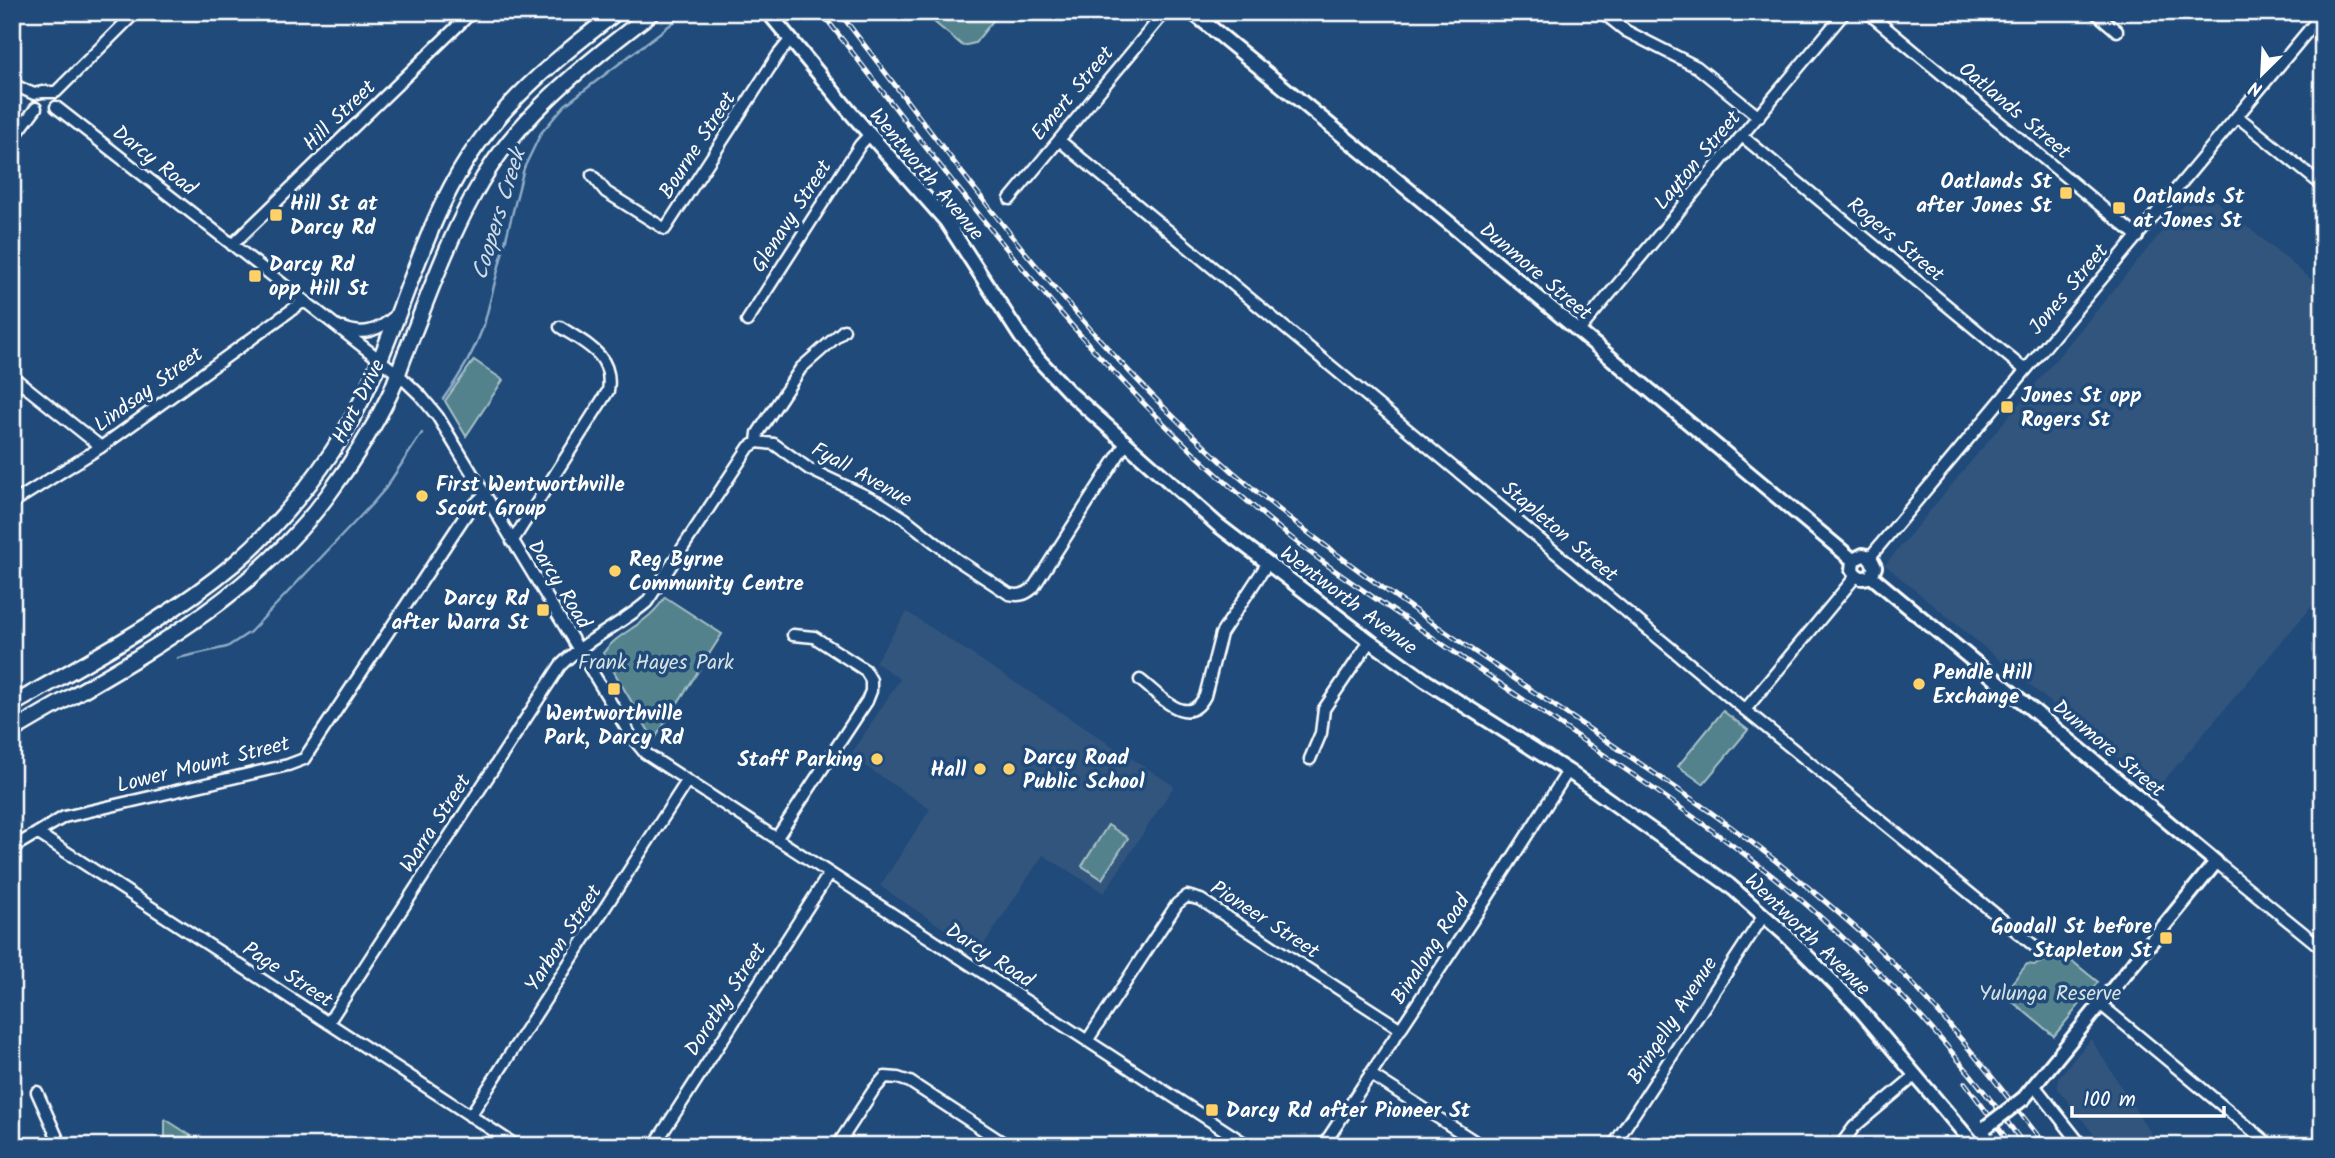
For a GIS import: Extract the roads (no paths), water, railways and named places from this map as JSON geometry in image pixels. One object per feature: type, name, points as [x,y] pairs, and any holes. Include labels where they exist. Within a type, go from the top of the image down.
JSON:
[{"type":"highway","name":"Hart Drive","points":[[12,705],[161,616],[211,581],[253,546],[300,494],[332,452],[357,411],[380,361],[444,201],[491,126],[531,81],[617,12]]},
{"type":"highway","name":"Hart Drive","points":[[12,732],[191,623],[227,598],[259,571],[299,530],[326,497],[372,428],[390,395],[463,218],[489,169],[531,113],[555,90],[653,12]]},
{"type":"main road","name":"Wentworth Avenue","points":[[768,12],[952,229],[1021,337],[1070,393],[1267,564],[1426,681],[1568,771],[1729,885],[1764,915],[1856,1005],[1973,1142]]},
{"type":"main road","name":"Dunmore Street","points":[[1192,12],[1853,560]]},
{"type":"main road","points":[[1859,556],[1870,557],[1875,567],[1871,576],[1856,576],[1852,570],[1853,560],[1859,556]]},
{"type":"main road","name":"Dunmore Street","points":[[1871,576],[2216,862]]},
{"type":"main road","points":[[1973,1142],[1986,1127],[2024,1098],[2216,862]]},
{"type":"street","points":[[12,83],[34,94],[56,92],[136,12]]},
{"type":"street","name":"Hill Street","points":[[232,245],[472,12]]},
{"type":"street","name":"Emert Street","points":[[1010,199],[1165,12]]},
{"type":"street","points":[[1602,12],[1626,32],[1697,66],[1759,117]]},
{"type":"street","name":"Layton Street","points":[[1578,332],[1845,12]]},
{"type":"street","name":"Oatlands Street","points":[[1867,12],[2138,237]]},
{"type":"street","points":[[2095,12],[2117,31]]},
{"type":"street","name":"Jones Street","points":[[1870,557],[2323,13]]},
{"type":"street","name":"Bourne Street","points":[[592,175],[606,192],[666,229],[790,40]]},
{"type":"street","points":[[34,94],[31,102],[36,108],[44,109],[56,107],[60,99],[56,92]]},
{"type":"street","name":"Darcy Road","points":[[56,107],[398,374],[420,395],[438,417],[640,749],[1249,1146]]},
{"type":"street","points":[[12,140],[36,108]]},
{"type":"street","points":[[2237,116],[2323,186]]},
{"type":"street","name":"Glenavy Street","points":[[747,321],[860,145],[870,134]]},
{"type":"street","name":"Rogers Street","points":[[1742,136],[2025,370]]},
{"type":"street","name":"Stapleton Street","points":[[1059,140],[1745,710],[2038,949]]},
{"type":"street","name":"Lindsay Street","points":[[12,503],[101,447],[304,301]]},
{"type":"street","points":[[333,324],[357,333],[372,332],[399,313]]},
{"type":"street","points":[[512,542],[608,391],[609,378],[604,361],[592,348],[559,327]]},
{"type":"street","points":[[578,649],[628,618],[647,602],[749,447],[757,442],[758,433],[801,368],[844,330]]},
{"type":"street","points":[[12,376],[101,447]]},
{"type":"street","name":"Fyall Avenue","points":[[757,442],[774,444],[810,469],[879,502],[956,559],[1009,594],[1018,596],[1032,589],[1126,443]]},
{"type":"street","name":"Lower Mount Street","points":[[12,848],[64,817],[304,759],[469,510],[484,495]]},
{"type":"street","points":[[1140,680],[1178,710],[1193,710],[1200,705],[1205,696],[1221,634],[1267,564]]},
{"type":"street","points":[[1745,710],[1856,576]]},
{"type":"street","points":[[776,839],[871,691],[871,680],[865,670],[814,637],[793,635]]},
{"type":"street","points":[[1310,759],[1321,733],[1325,709],[1370,640]]},
{"type":"street","name":"Warra Street","points":[[328,1023],[560,666],[578,649]]},
{"type":"street","name":"Binalong Road","points":[[1323,1146],[1568,771]]},
{"type":"street","name":"Yarbon Street","points":[[470,1116],[687,781]]},
{"type":"street","name":"Page Street","points":[[37,833],[517,1146]]},
{"type":"street","name":"Dunmore Street","points":[[2216,862],[2323,949]]},
{"type":"street","name":"Dorothy Street","points":[[654,1146],[829,873]]},
{"type":"street","name":"Pioneer Street","points":[[1087,1041],[1177,904],[1187,896],[1201,900],[1401,1029]]},
{"type":"street","name":"Bringelly Avenue","points":[[1613,1146],[1764,915]]},
{"type":"street","points":[[2099,1004],[2272,1146]]},
{"type":"street","points":[[1370,1074],[1482,1146]]},
{"type":"street","points":[[1840,1146],[1854,1128],[1916,1076]]},
{"type":"street","points":[[837,1146],[885,1077],[910,1082],[1007,1146]]},
{"type":"street","points":[[2034,1086],[2082,1146]]},
{"type":"street","points":[[37,1092],[61,1146]]},
{"type":"waterway","name":"Coopers Creek","points":[[443,399],[476,345],[484,325],[524,168],[541,133],[565,105],[687,12]]},
{"type":"waterway","name":"Coopers Creek","points":[[178,658],[227,647],[250,632],[385,489],[422,433]]},
{"type":"railway","points":[[821,12],[933,157],[1048,298],[1171,431],[1237,493],[1308,551],[1668,799],[1775,878],[1844,939],[1909,1003],[1969,1072],[2025,1146]]},
{"type":"railway","points":[[839,12],[1035,264],[1141,384],[1197,439],[1257,492],[1346,561],[1438,627],[1706,808],[1824,900],[1911,982],[1971,1051],[2046,1146]]},
{"type":"railway","points":[[1965,1083],[2012,1146]]},
{"type":"place","name":"Oatlands St after Jones St","points":[[2066,193]]},
{"type":"place","name":"Oatlands St at Jones St","points":[[2119,208]]},
{"type":"place","name":"Hill St at Darcy Rd","points":[[276,215]]},
{"type":"place","name":"Darcy Rd opp Hill St","points":[[255,276]]},
{"type":"place","name":"Jones St opp Rogers St","points":[[2007,407]]},
{"type":"place","name":"First Wentworthville Scout Group","points":[[422,496]]},
{"type":"place","name":"Reg Byrne Community Centre","points":[[615,571]]},
{"type":"place","name":"Darcy Rd after Warra St","points":[[543,610]]},
{"type":"place","name":"Pendle Hill Exchange","points":[[1919,684]]},
{"type":"place","name":"Wentworthville Park, Darcy Rd","points":[[614,689]]},
{"type":"place","name":"Staff Parking","points":[[877,759]]},
{"type":"place","name":"Hall","points":[[980,769]]},
{"type":"place","name":"Darcy Road Public School","points":[[1009,769]]},
{"type":"place","name":"Goodall St before Stapleton St","points":[[2166,938]]},
{"type":"place","name":"Darcy Rd after Pioneer St","points":[[1212,1110]]},
{"type":"park label","name":"Frank Hayes Park","points":[[656,662]]},
{"type":"park label","name":"Yulunga Reserve","points":[[2050,993]]}]
